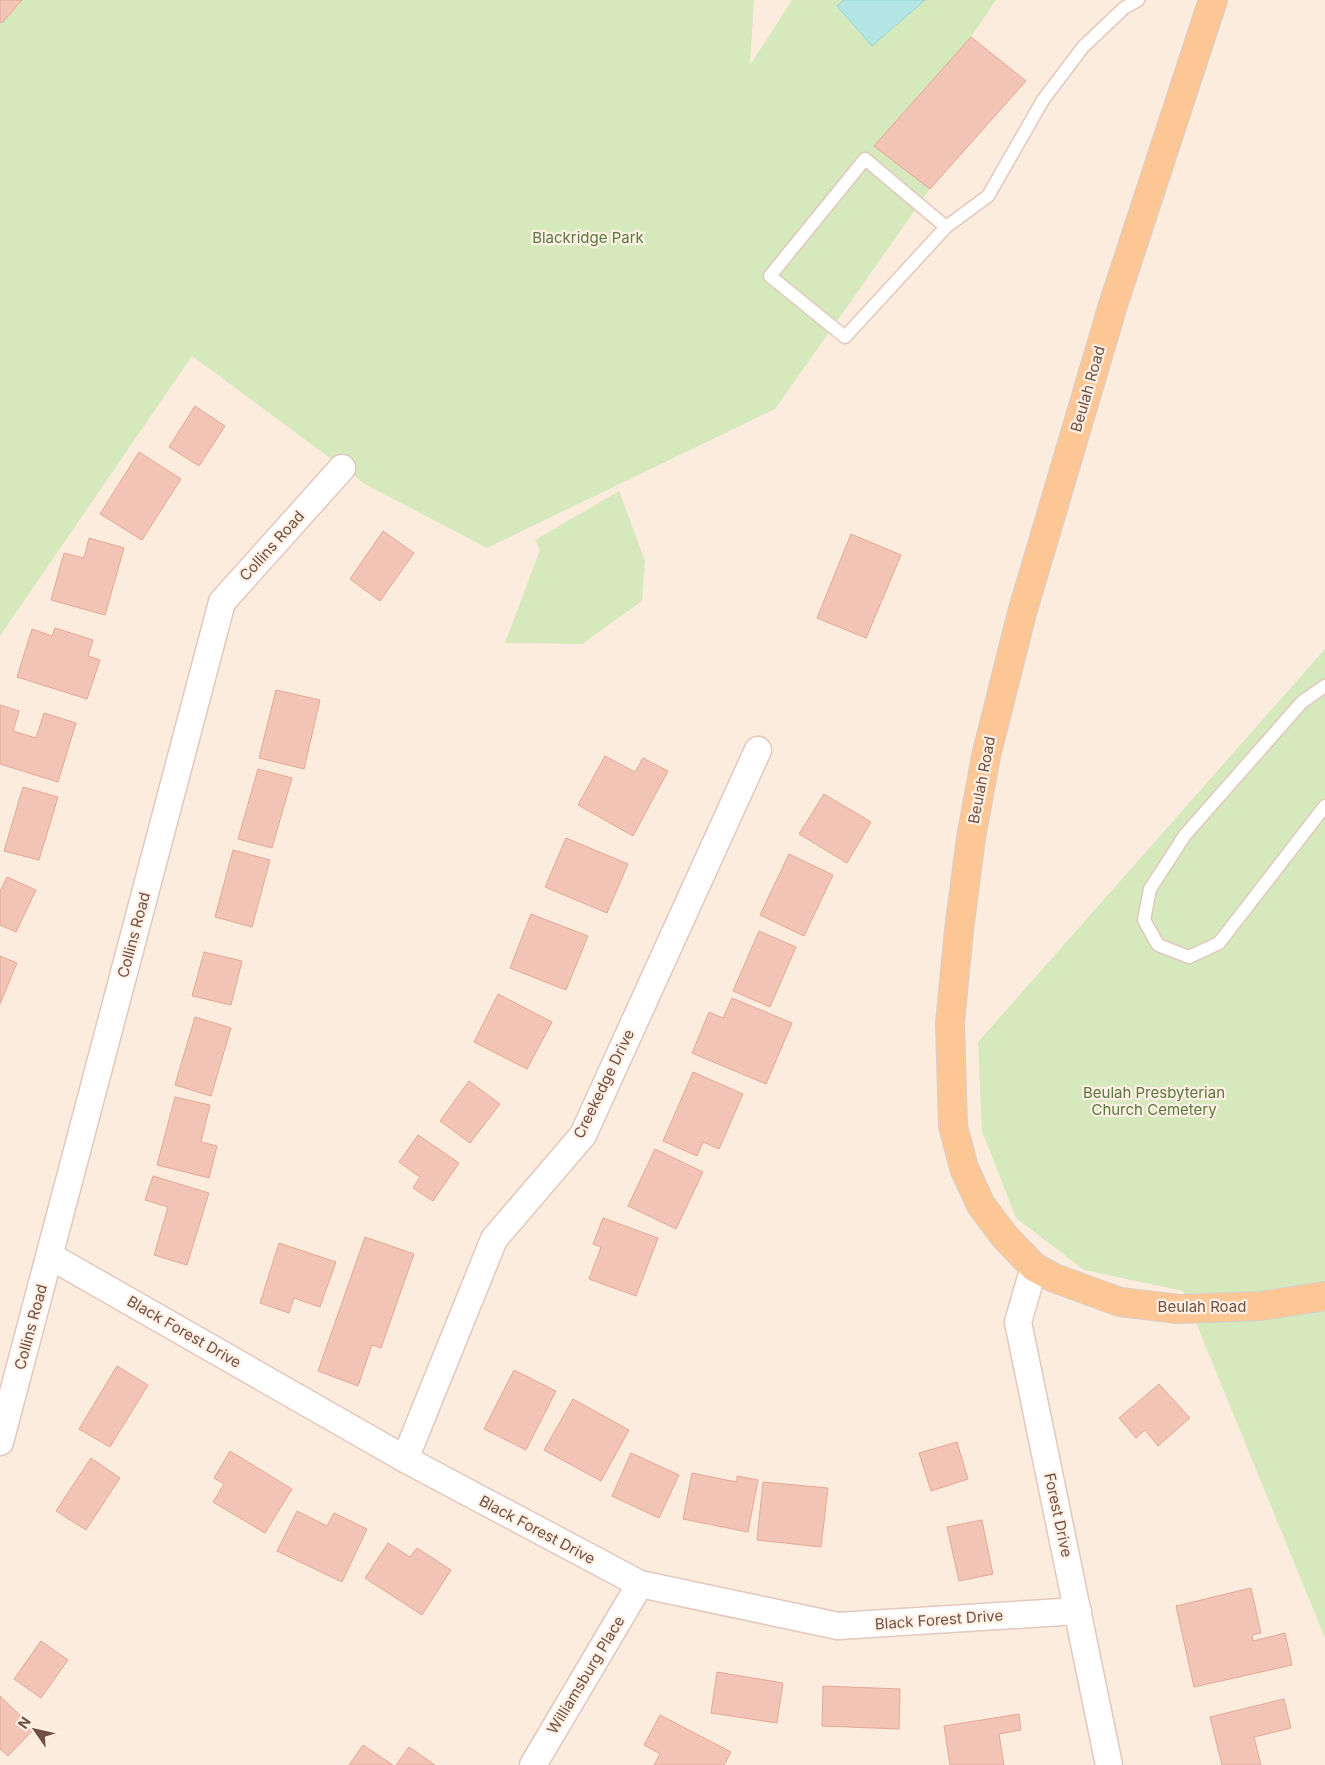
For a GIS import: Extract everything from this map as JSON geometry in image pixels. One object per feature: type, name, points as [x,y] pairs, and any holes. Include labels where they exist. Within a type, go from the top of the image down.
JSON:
[{"type":"main road","name":"Beulah Road","points":[[1213,0],[1113,305],[1022,613],[986,756],[971,838],[950,1022],[953,1126],[964,1168],[981,1205],[1005,1238],[1034,1267],[1076,1288],[1120,1302],[1148,1307],[1220,1309],[1325,1296]]},
{"type":"street","name":"Collins Road","points":[[0,1442],[222,602],[342,468]]},
{"type":"street","name":"Creekedge Drive","points":[[405,1459],[494,1239],[583,1135],[758,750]]},
{"type":"street","name":"Black Forest Drive","points":[[50,1256],[405,1459],[640,1584],[838,1626],[1078,1611]]},
{"type":"street","name":"Forest Drive","points":[[1034,1267],[1018,1322],[1109,1765]]},
{"type":"street","name":"Williamsburg Place","points":[[533,1765],[640,1584]]},
{"type":"lane","points":[[946,227],[865,159],[770,276],[845,337],[946,227],[988,196],[1043,100],[1083,47],[1124,8],[1138,0]]},
{"type":"lane","points":[[1325,686],[1302,702],[1186,835],[1150,889],[1144,920],[1158,945],[1189,957],[1219,943],[1325,806]]},
{"type":"green space","name":"Blackridge Park","points":[[0,0],[754,0],[750,65],[792,0],[996,0],[971,37],[874,146],[930,189],[775,409],[487,548],[365,484],[192,356],[0,636]]},
{"type":"green space","points":[[619,491],[645,561],[642,601],[582,644],[505,643],[540,550],[535,540]]},
{"type":"green space","name":"Beulah Presbyterian Church Cemetery","points":[[1325,649],[1325,1638],[1183,1291],[1084,1270],[1016,1218],[982,1131],[978,1042]]},
{"type":"water","points":[[844,0],[925,0],[872,46],[837,6]]},
{"type":"building","points":[[0,0],[22,0],[2,23],[0,22]]},
{"type":"building","points":[[971,37],[1026,81],[930,189],[874,146]]},
{"type":"building","points":[[195,406],[225,426],[199,466],[169,447]]},
{"type":"building","points":[[139,452],[181,479],[142,540],[100,514]]},
{"type":"building","points":[[383,531],[414,553],[380,601],[350,579]]},
{"type":"building","points":[[851,534],[901,555],[866,638],[817,618]]},
{"type":"building","points":[[89,538],[124,548],[105,615],[51,600],[64,553],[84,558]]},
{"type":"building","points":[[55,628],[93,640],[88,656],[100,660],[87,699],[17,677],[32,629],[52,636]]},
{"type":"building","points":[[276,690],[320,700],[304,769],[259,758]]},
{"type":"building","points":[[0,705],[19,711],[13,731],[36,738],[44,713],[76,723],[58,782],[0,764]]},
{"type":"building","points":[[605,756],[635,772],[643,758],[668,771],[633,836],[578,805]]},
{"type":"building","points":[[258,769],[292,778],[272,848],[238,839]]},
{"type":"building","points":[[23,787],[58,797],[39,860],[4,851]]},
{"type":"building","points":[[824,794],[871,822],[847,863],[799,834]]},
{"type":"building","points":[[566,838],[628,864],[607,913],[545,887]]},
{"type":"building","points":[[233,850],[270,860],[252,927],[215,917]]},
{"type":"building","points":[[789,854],[833,875],[804,936],[760,915]]},
{"type":"building","points":[[7,877],[36,890],[16,932],[0,925],[0,891]]},
{"type":"building","points":[[531,914],[588,936],[566,990],[510,968]]},
{"type":"building","points":[[759,931],[796,947],[770,1007],[733,991]]},
{"type":"building","points":[[204,952],[242,961],[231,1005],[192,996]]},
{"type":"building","points":[[0,956],[17,963],[0,1004]]},
{"type":"building","points":[[498,994],[552,1022],[527,1069],[474,1042]]},
{"type":"building","points":[[732,998],[792,1023],[766,1084],[692,1053],[709,1012],[723,1018]]},
{"type":"building","points":[[195,1017],[231,1028],[211,1096],[175,1085]]},
{"type":"building","points":[[693,1072],[743,1094],[719,1149],[703,1142],[697,1156],[663,1141]]},
{"type":"building","points":[[469,1081],[500,1104],[470,1143],[440,1121]]},
{"type":"building","points":[[175,1097],[210,1105],[201,1142],[217,1146],[209,1178],[157,1165]]},
{"type":"building","points":[[418,1135],[459,1163],[433,1201],[413,1188],[420,1177],[399,1162]]},
{"type":"building","points":[[655,1149],[703,1172],[676,1229],[628,1206]]},
{"type":"building","points":[[153,1176],[209,1193],[187,1265],[154,1255],[168,1207],[145,1200]]},
{"type":"building","points":[[603,1218],[658,1238],[636,1296],[589,1279],[601,1247],[593,1244]]},
{"type":"building","points":[[365,1237],[414,1254],[381,1348],[372,1345],[358,1386],[318,1371]]},
{"type":"building","points":[[279,1243],[336,1262],[320,1307],[294,1298],[289,1313],[260,1303]]},
{"type":"building","points":[[117,1366],[148,1385],[110,1447],[79,1429]]},
{"type":"building","points":[[514,1370],[556,1391],[526,1450],[484,1429]]},
{"type":"building","points":[[1159,1384],[1190,1418],[1158,1446],[1145,1430],[1136,1438],[1119,1418]]},
{"type":"building","points":[[573,1399],[629,1430],[601,1481],[544,1450]]},
{"type":"building","points":[[957,1442],[968,1479],[931,1491],[919,1453]]},
{"type":"building","points":[[230,1451],[292,1489],[265,1533],[213,1502],[224,1484],[214,1478]]},
{"type":"building","points":[[631,1453],[679,1475],[659,1518],[612,1496]]},
{"type":"building","points":[[91,1458],[120,1478],[86,1530],[56,1511]]},
{"type":"building","points":[[692,1473],[737,1482],[737,1476],[758,1480],[748,1532],[683,1519]]},
{"type":"building","points":[[763,1482],[828,1488],[821,1547],[757,1540]]},
{"type":"building","points":[[297,1511],[327,1526],[334,1513],[367,1529],[342,1582],[277,1551]]},
{"type":"building","points":[[982,1520],[993,1574],[959,1581],[947,1527]]},
{"type":"building","points":[[388,1543],[410,1557],[417,1548],[451,1570],[422,1615],[365,1578]]},
{"type":"building","points":[[1251,1588],[1261,1633],[1252,1635],[1253,1641],[1285,1633],[1292,1665],[1194,1687],[1176,1606]]},
{"type":"building","points":[[41,1641],[68,1660],[41,1698],[14,1679]]},
{"type":"building","points":[[717,1672],[783,1683],[777,1723],[711,1713]]},
{"type":"building","points":[[823,1686],[900,1689],[899,1729],[822,1726]]},
{"type":"building","points":[[0,1696],[34,1729],[8,1756],[0,1749]]},
{"type":"building","points":[[1284,1699],[1291,1728],[1254,1737],[1261,1765],[1222,1765],[1210,1717]]},
{"type":"building","points":[[1019,1714],[1021,1730],[999,1734],[1004,1765],[950,1765],[944,1726]]},
{"type":"building","points":[[660,1715],[731,1752],[724,1765],[654,1765],[660,1754],[644,1745]]},
{"type":"building","points":[[363,1745],[393,1765],[349,1765]]},
{"type":"building","points":[[409,1747],[435,1765],[396,1765]]}]
